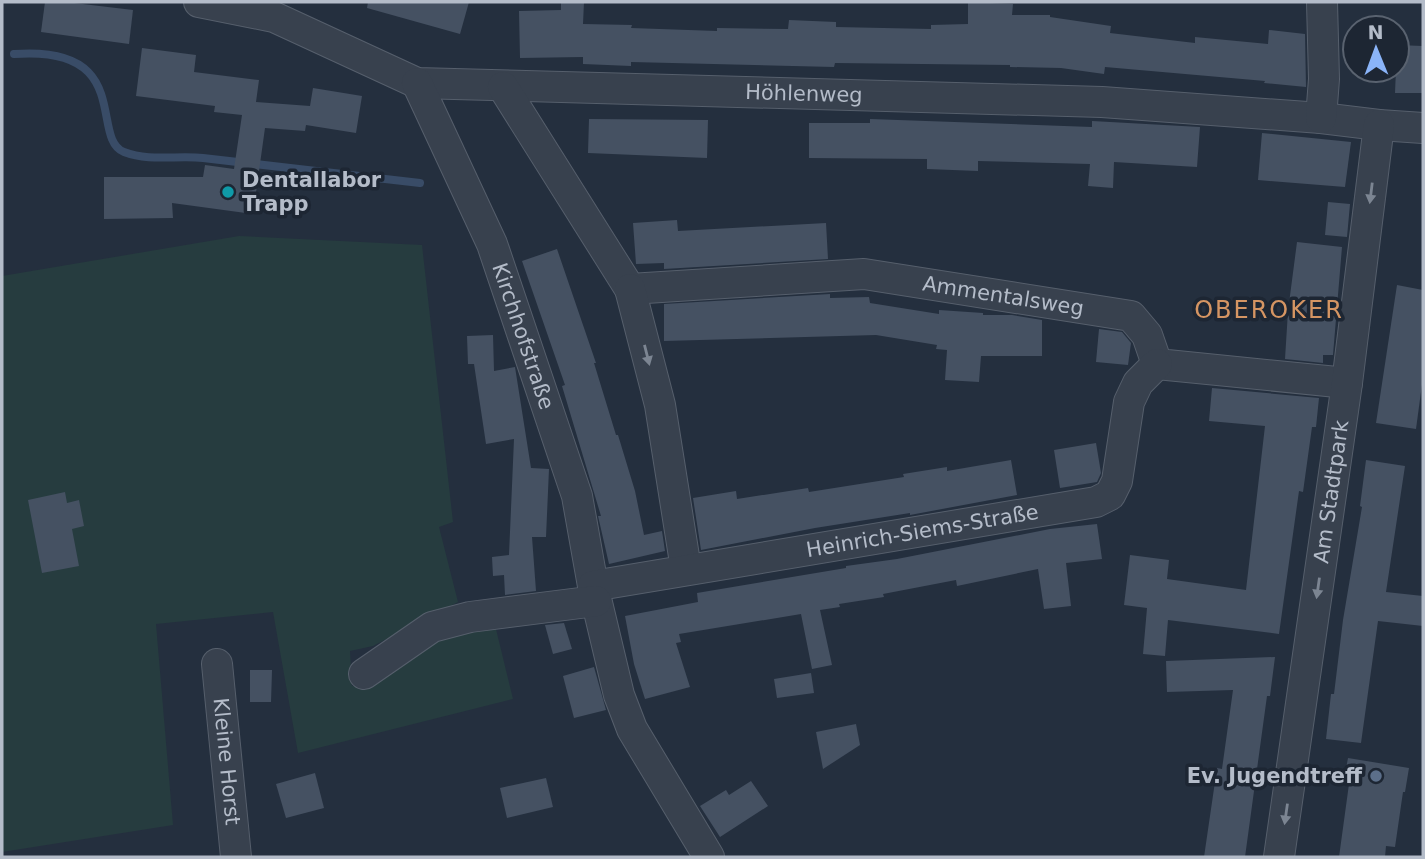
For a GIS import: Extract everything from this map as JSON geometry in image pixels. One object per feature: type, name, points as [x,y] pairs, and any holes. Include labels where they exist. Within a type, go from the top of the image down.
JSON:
[{"type":"street","name":"Höhlenweg","points":[[198,2],[272,10],[416,83],[1102,102],[1321,117],[1423,128]]},
{"type":"street","points":[[1321,117],[1324,79],[1322,2]]},
{"type":"street","name":"Kirchhofstraße","points":[[416,83],[492,244],[578,496],[594,594],[619,695],[632,729],[709,857]]},
{"type":"street","points":[[503,87],[630,289],[660,405],[686,569]]},
{"type":"street","name":"Am Stadtpark","points":[[1279,857],[1347,383],[1379,125]]},
{"type":"street","name":"Ammentalsweg","points":[[630,289],[864,274],[1131,316],[1147,335],[1157,364]]},
{"type":"street","points":[[1157,364],[1347,383]]},
{"type":"street","name":"Heinrich-Siems-Straße","points":[[594,594],[686,569],[1096,502],[1110,495],[1117,481],[1129,402],[1138,383],[1157,364]]},
{"type":"street","points":[[364,674],[432,627],[470,617],[594,594]]},
{"type":"street","name":"Kleine Horst","points":[[217,664],[236,857]]},
{"type":"green space","points":[[239,236],[422,245],[453,522],[439,527],[458,602],[373,646],[350,651],[352,686],[373,683],[439,635],[495,625],[513,699],[298,753],[273,612],[156,624],[173,825],[2,852],[2,276]]},
{"type":"building","points":[[45,2],[133,10],[129,44],[41,32]]},
{"type":"building","points":[[368,2],[469,2],[460,34],[367,8]]},
{"type":"building","points":[[561,2],[584,2],[583,24],[632,25],[631,28],[717,31],[717,28],[788,29],[789,20],[836,22],[836,27],[931,29],[931,25],[968,24],[968,2],[1013,4],[1012,15],[1050,15],[1111,26],[1110,33],[1195,43],[1195,37],[1268,44],[1269,30],[1305,34],[1306,87],[1105,67],[1104,74],[1010,65],[835,63],[834,67],[631,62],[631,66],[583,64],[583,57],[520,58],[519,11],[561,10]]},
{"type":"building","points":[[1411,46],[1423,46],[1423,93],[1395,93],[1395,84],[1411,84]]},
{"type":"building","points":[[142,48],[196,55],[194,72],[259,80],[256,102],[310,106],[313,88],[362,96],[356,133],[306,125],[305,131],[265,128],[253,214],[172,203],[173,218],[104,219],[104,177],[203,177],[205,165],[234,169],[242,115],[214,112],[215,106],[136,96]]},
{"type":"building","points":[[589,119],[708,120],[707,158],[588,153]]},
{"type":"building","points":[[870,119],[1092,127],[1092,121],[1200,127],[1197,167],[1114,162],[1113,188],[1088,186],[1090,164],[978,161],[978,171],[927,169],[927,159],[809,158],[809,123],[870,123]]},
{"type":"building","points":[[1262,133],[1351,142],[1345,187],[1258,180]]},
{"type":"building","points":[[1328,202],[1350,204],[1347,237],[1325,235]]},
{"type":"building","points":[[677,220],[678,231],[826,223],[828,259],[664,269],[664,263],[636,264],[633,223]]},
{"type":"building","points":[[1297,242],[1342,247],[1333,355],[1323,355],[1323,363],[1285,359]]},
{"type":"building","points":[[557,249],[618,435],[635,491],[644,535],[662,531],[665,551],[609,564],[598,516],[601,516],[562,386],[565,385],[522,261]]},
{"type":"building","points":[[1397,285],[1423,290],[1423,377],[1416,429],[1376,423]]},
{"type":"building","points":[[830,294],[830,298],[869,297],[870,303],[939,314],[939,310],[1042,320],[1042,356],[981,356],[979,382],[945,380],[947,350],[936,349],[937,345],[876,335],[664,341],[664,304]]},
{"type":"building","points":[[1099,329],[1122,332],[1131,343],[1128,365],[1096,362]]},
{"type":"building","points":[[493,335],[494,371],[515,367],[531,468],[549,469],[546,537],[532,537],[536,591],[505,595],[504,575],[493,576],[492,557],[509,555],[514,439],[486,444],[474,364],[468,364],[467,336]]},
{"type":"building","points":[[1212,388],[1319,398],[1303,492],[1299,491],[1279,634],[1168,620],[1165,656],[1143,654],[1147,608],[1124,605],[1130,555],[1169,560],[1167,579],[1246,590],[1265,426],[1209,421]]},
{"type":"building","points":[[1096,443],[1101,473],[1097,482],[1060,488],[1054,450]]},
{"type":"building","points":[[1011,460],[1017,495],[910,515],[815,528],[701,550],[693,498],[736,491],[737,499],[808,488],[809,492],[904,477],[903,474],[947,467],[947,471]]},
{"type":"building","points":[[1366,460],[1405,466],[1386,592],[1423,596],[1423,626],[1378,621],[1361,743],[1326,739],[1362,507]]},
{"type":"building","points":[[65,492],[67,503],[79,500],[84,526],[72,529],[79,566],[42,573],[28,500]]},
{"type":"building","points":[[1097,524],[1102,559],[1066,563],[1071,606],[1044,609],[1038,569],[957,586],[956,580],[883,594],[884,597],[839,604],[840,607],[820,610],[832,665],[812,669],[801,614],[679,634],[681,642],[676,643],[690,687],[645,699],[634,664],[625,616],[698,602],[697,593],[897,559],[1050,529]]},
{"type":"building","points":[[564,623],[572,649],[553,654],[545,625]]},
{"type":"building","points":[[1275,657],[1270,696],[1267,696],[1245,857],[1204,857],[1217,768],[1222,769],[1233,690],[1167,692],[1166,661]]},
{"type":"building","points":[[594,667],[606,710],[574,718],[563,676]]},
{"type":"building","points":[[250,670],[272,670],[271,702],[250,702]]},
{"type":"building","points":[[811,673],[814,693],[777,698],[774,679]]},
{"type":"building","points":[[856,724],[860,745],[823,769],[816,732]]},
{"type":"building","points":[[1348,758],[1409,768],[1395,847],[1386,846],[1385,857],[1339,857],[1349,784],[1343,784]]},
{"type":"building","points":[[315,773],[324,808],[286,818],[276,784]]},
{"type":"building","points":[[546,778],[553,807],[507,818],[500,788]]},
{"type":"building","points":[[751,781],[768,806],[720,837],[700,806],[726,790],[729,795]]},
{"type":"waterway","points":[[14,54],[52,55],[77,64],[93,77],[101,94],[114,143],[124,152],[144,157],[193,157],[420,183]]},
{"type":"place","name":"Dentallabor Trapp","points":[[228,192]]},
{"type":"place","name":"Ev. Jugendtreff","points":[[1376,776]]},
{"type":"district","name":"OBEROKER","points":[[1269,310]]}]
